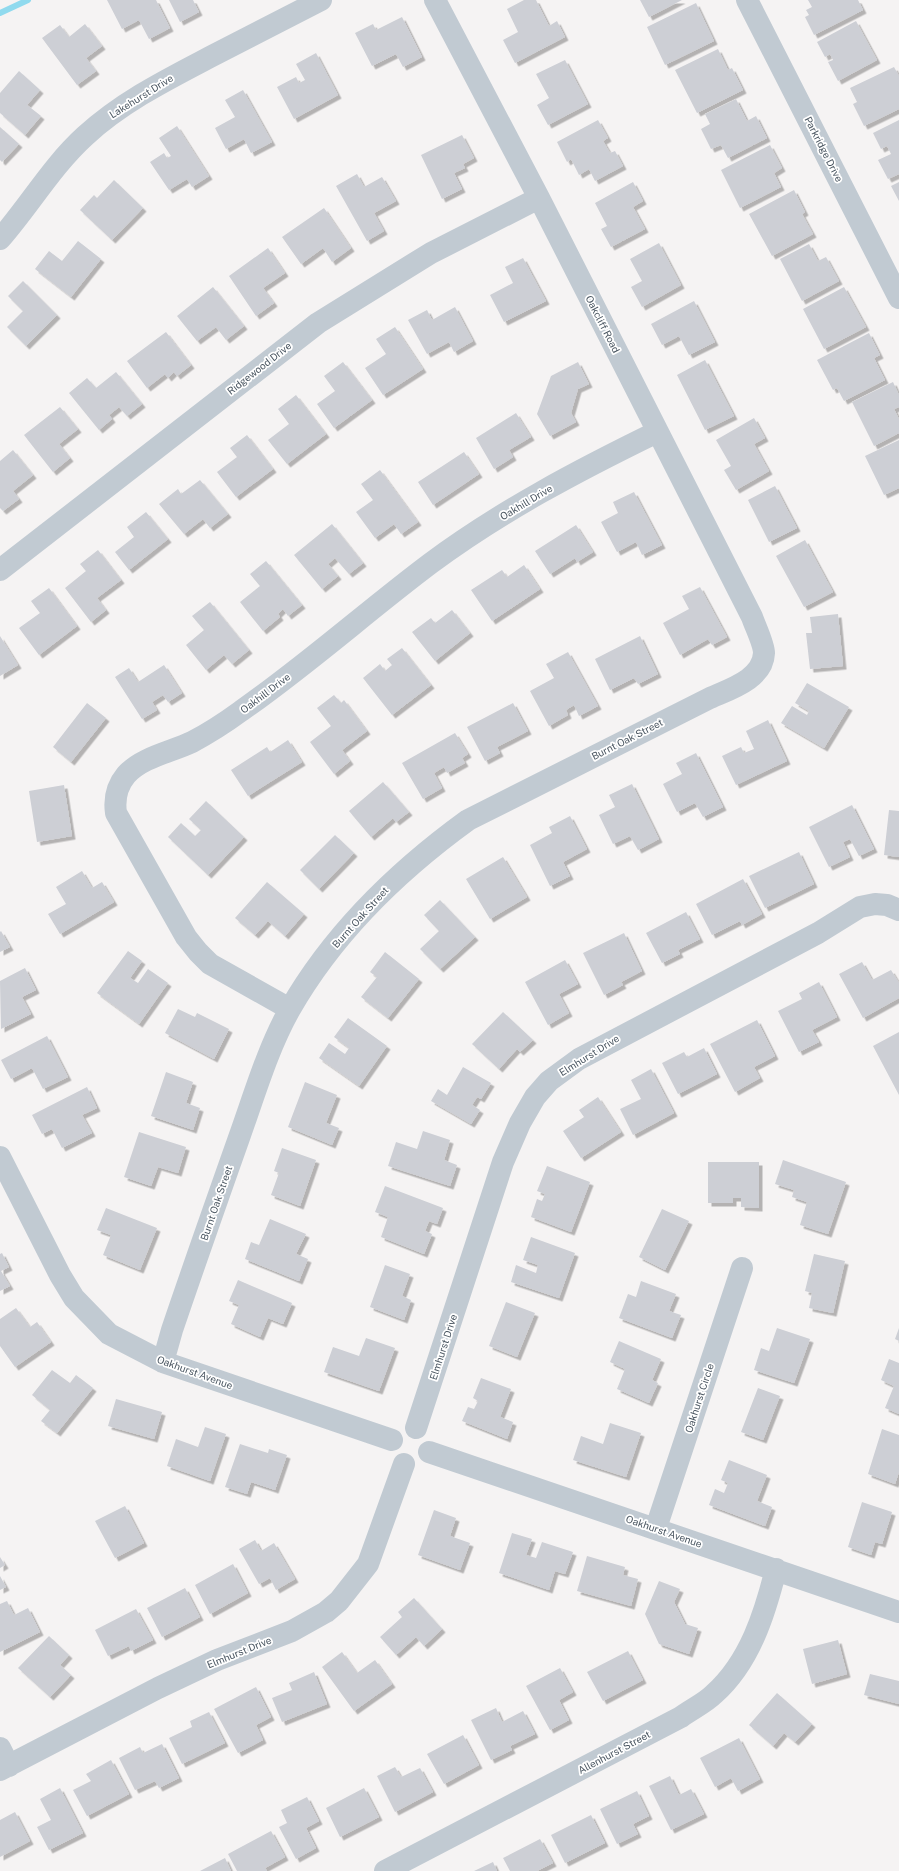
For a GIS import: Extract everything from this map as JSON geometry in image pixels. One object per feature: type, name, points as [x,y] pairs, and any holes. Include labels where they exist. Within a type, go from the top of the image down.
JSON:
[{"type":"street","name":"Lakehurst Drive","points":[[0,239],[50,174],[84,137],[106,118],[142,93],[172,76],[321,0]]},
{"type":"street","name":"Oakcliff Road","points":[[435,0],[539,198],[752,617],[764,652]]},
{"type":"street","name":"Parkridge Drive","points":[[747,0],[899,298]]},
{"type":"street","name":"Ridgewood Drive","points":[[0,570],[318,323],[431,253],[539,198]]},
{"type":"street","name":"Oakhill Drive","points":[[290,1009],[210,964],[186,937],[116,813],[114,801],[119,786],[127,774],[139,764],[192,742],[240,712],[433,562],[492,522],[540,492],[657,432]]},
{"type":"street","name":"Burnt Oak Street","points":[[163,1362],[172,1330],[266,1061],[290,1009],[330,950],[379,893],[437,843],[474,817],[736,686],[755,673],[762,664],[764,652]]},
{"type":"street","name":"Elmhurst Drive","points":[[416,1428],[503,1162],[520,1123],[535,1097],[549,1081],[579,1059],[619,1036],[818,933],[860,907],[875,904],[886,905],[899,910]]},
{"type":"street","name":"Oakhurst Avenue","points":[[0,1157],[60,1275],[74,1298],[109,1334],[163,1362],[392,1440]]},
{"type":"street","name":"Oakhurst Circle","points":[[656,1528],[742,1268]]},
{"type":"street","points":[[409,1427],[416,1428],[424,1432],[428,1438],[429,1452],[425,1459],[419,1463],[412,1465],[404,1464],[393,1455],[391,1447],[392,1440],[402,1429],[409,1427]]},
{"type":"street","name":"Oakhurst Avenue","points":[[429,1452],[776,1568],[899,1612]]},
{"type":"street","name":"Elmhurst Drive","points":[[3,1761],[217,1660],[292,1631],[326,1612],[339,1602],[368,1564],[404,1464]]},
{"type":"street","name":"Allenhurst Street","points":[[384,1871],[682,1716],[714,1694],[743,1658],[767,1602],[776,1568]]},
{"type":"building","points":[[107,0],[156,0],[170,28],[149,39],[139,20],[122,29]]},
{"type":"building","points":[[169,0],[193,0],[199,12],[180,22]]},
{"type":"building","points":[[524,0],[536,0],[549,26],[557,21],[565,37],[515,63],[503,40],[518,32],[507,9]]},
{"type":"building","points":[[640,0],[682,0],[649,17]]},
{"type":"building","points":[[808,0],[858,0],[863,10],[814,35],[805,17],[809,15],[806,10],[812,7]]},
{"type":"building","points":[[696,3],[714,41],[665,65],[647,27]]},
{"type":"building","points":[[402,17],[422,57],[403,67],[396,54],[372,66],[355,33],[373,24],[376,30]]},
{"type":"building","points":[[856,21],[877,60],[838,81],[828,62],[833,60],[830,54],[825,57],[817,42]]},
{"type":"building","points":[[85,24],[102,46],[86,58],[96,71],[77,85],[42,38],[60,25],[69,37]]},
{"type":"building","points":[[718,49],[728,70],[732,68],[743,90],[697,113],[675,70]]},
{"type":"building","points":[[316,53],[338,95],[294,119],[277,87],[296,77],[299,83],[305,80],[296,64]]},
{"type":"building","points":[[565,60],[588,104],[548,125],[537,105],[549,98],[536,74]]},
{"type":"building","points":[[894,67],[899,76],[899,109],[864,126],[853,104],[857,102],[850,88]]},
{"type":"building","points":[[19,71],[40,90],[27,105],[41,116],[25,135],[0,113],[0,93]]},
{"type":"building","points":[[243,90],[272,142],[251,153],[244,139],[226,149],[215,128],[235,117],[225,100]]},
{"type":"building","points":[[736,99],[747,121],[756,116],[767,138],[728,158],[721,145],[711,149],[701,129],[710,124],[705,114]]},
{"type":"building","points":[[598,120],[608,138],[603,141],[610,153],[615,151],[623,166],[595,181],[589,169],[579,175],[571,159],[567,162],[557,142]]},
{"type":"building","points":[[899,120],[899,174],[888,179],[878,160],[891,154],[887,146],[881,149],[873,133]]},
{"type":"building","points":[[177,126],[209,176],[192,187],[187,179],[169,190],[150,162],[164,153],[167,158],[171,156],[159,138]]},
{"type":"building","points":[[0,127],[19,144],[2,162],[0,160]]},
{"type":"building","points":[[462,135],[474,158],[463,164],[465,168],[454,173],[462,189],[442,199],[421,155]]},
{"type":"building","points":[[770,145],[782,168],[774,173],[781,187],[740,208],[721,170]]},
{"type":"building","points":[[357,174],[364,187],[382,177],[396,201],[374,213],[384,231],[367,241],[336,186]]},
{"type":"building","points":[[114,180],[143,208],[112,240],[80,210],[94,195],[97,198]]},
{"type":"building","points":[[633,182],[643,201],[633,207],[645,229],[611,247],[601,229],[607,226],[595,203]]},
{"type":"building","points":[[899,182],[899,201],[891,186]]},
{"type":"building","points":[[794,190],[805,212],[802,214],[813,234],[772,256],[749,214]]},
{"type":"building","points":[[324,208],[351,248],[332,262],[323,248],[301,264],[282,237]]},
{"type":"building","points":[[78,241],[101,259],[71,297],[35,269],[49,251],[62,261]]},
{"type":"building","points":[[659,243],[681,285],[642,307],[631,287],[642,281],[630,259]]},
{"type":"building","points":[[809,244],[818,261],[826,257],[839,281],[802,301],[780,259]]},
{"type":"building","points":[[268,248],[285,273],[263,288],[274,303],[256,316],[229,276]]},
{"type":"building","points":[[523,258],[546,301],[504,322],[490,295],[513,283],[505,267]]},
{"type":"building","points":[[23,281],[57,315],[26,346],[7,327],[23,311],[8,296]]},
{"type":"building","points":[[213,287],[244,326],[226,340],[216,327],[197,341],[177,316]]},
{"type":"building","points":[[844,287],[866,327],[824,349],[803,309]]},
{"type":"building","points":[[694,301],[715,342],[689,355],[679,336],[662,345],[651,324]]},
{"type":"building","points":[[455,307],[473,341],[454,352],[449,342],[427,354],[408,320],[427,310],[432,320]]},
{"type":"building","points":[[395,327],[423,369],[383,395],[365,368],[386,354],[376,339]]},
{"type":"building","points":[[166,332],[191,365],[177,376],[174,372],[168,378],[165,374],[147,388],[127,361]]},
{"type":"building","points":[[869,333],[880,355],[874,358],[885,380],[844,401],[837,388],[833,390],[817,360]]},
{"type":"building","points":[[705,360],[734,416],[705,430],[677,375]]},
{"type":"building","points":[[343,362],[372,400],[334,428],[317,404],[335,391],[324,376]]},
{"type":"building","points":[[578,362],[589,384],[578,389],[571,413],[576,422],[550,436],[537,414],[551,376]]},
{"type":"building","points":[[116,372],[142,404],[127,416],[119,407],[109,415],[112,419],[99,430],[69,393],[87,378],[96,388]]},
{"type":"building","points":[[893,382],[899,395],[899,407],[894,409],[899,419],[899,433],[874,446],[852,402]]},
{"type":"building","points":[[296,395],[326,434],[287,464],[268,440],[289,424],[278,409]]},
{"type":"building","points":[[60,407],[78,429],[59,444],[70,458],[53,472],[24,435]]},
{"type":"building","points":[[516,413],[531,437],[509,450],[513,457],[494,469],[476,438]]},
{"type":"building","points":[[754,418],[765,438],[754,444],[769,471],[736,490],[724,470],[731,466],[716,440]]},
{"type":"building","points":[[247,435],[273,469],[236,497],[217,472],[237,457],[230,448]]},
{"type":"building","points":[[899,440],[899,488],[884,495],[865,456]]},
{"type":"building","points":[[13,450],[33,475],[13,491],[19,499],[3,511],[0,508],[0,461]]},
{"type":"building","points":[[464,452],[479,474],[433,505],[418,482]]},
{"type":"building","points":[[380,470],[418,522],[401,534],[394,524],[375,538],[356,512],[373,500],[361,484]]},
{"type":"building","points":[[200,480],[228,514],[210,528],[203,519],[184,534],[159,504],[178,489],[181,494]]},
{"type":"building","points":[[775,486],[797,528],[769,542],[748,500]]},
{"type":"building","points":[[634,492],[662,545],[642,555],[636,542],[617,552],[601,522],[618,513],[613,502]]},
{"type":"building","points":[[146,512],[168,539],[129,570],[115,552],[134,537],[127,527]]},
{"type":"building","points":[[332,524],[363,563],[349,574],[335,558],[328,564],[338,576],[322,589],[294,555]]},
{"type":"building","points":[[576,525],[593,552],[577,562],[575,558],[550,574],[535,551]]},
{"type":"building","points":[[805,540],[833,592],[804,607],[776,556]]},
{"type":"building","points":[[98,550],[121,580],[97,598],[106,610],[91,622],[65,588],[86,571],[80,564]]},
{"type":"building","points":[[266,561],[302,605],[288,616],[283,609],[278,614],[280,617],[263,631],[240,602],[260,586],[250,574]]},
{"type":"building","points":[[524,565],[540,589],[492,621],[471,590],[502,570],[507,577]]},
{"type":"building","points":[[700,587],[727,637],[712,645],[708,639],[680,655],[663,623],[689,609],[682,596]]},
{"type":"building","points":[[49,588],[77,626],[39,655],[19,628],[40,613],[31,601]]},
{"type":"building","points":[[210,602],[249,650],[232,664],[224,655],[206,670],[186,645],[204,630],[192,616]]},
{"type":"building","points":[[452,610],[470,633],[435,661],[412,632],[431,618],[435,623]]},
{"type":"building","points":[[838,614],[843,666],[810,669],[806,633],[812,633],[810,617]]},
{"type":"building","points":[[0,636],[18,665],[0,676]]},
{"type":"building","points":[[640,636],[658,674],[638,684],[634,678],[610,690],[595,659]]},
{"type":"building","points":[[402,648],[431,685],[392,715],[363,678],[380,664],[385,671],[392,665],[387,659]]},
{"type":"building","points":[[568,652],[598,706],[579,716],[574,705],[566,710],[568,715],[549,726],[530,691],[554,678],[546,664]]},
{"type":"building","points":[[164,665],[182,693],[168,702],[163,695],[152,702],[157,710],[142,719],[115,677],[129,668],[138,682]]},
{"type":"building","points":[[807,683],[849,707],[824,748],[781,723],[792,706],[807,715],[809,711],[795,703]]},
{"type":"building","points":[[334,695],[341,703],[344,700],[367,731],[342,750],[350,761],[334,774],[310,742],[331,726],[317,708]]},
{"type":"building","points":[[87,703],[106,718],[71,762],[53,747]]},
{"type":"building","points":[[513,703],[528,731],[497,747],[500,753],[485,761],[467,727]]},
{"type":"building","points":[[768,720],[787,761],[736,785],[722,756],[741,747],[744,753],[754,749],[746,731]]},
{"type":"building","points":[[455,733],[468,754],[462,758],[465,763],[447,773],[444,767],[434,773],[442,788],[423,799],[402,763]]},
{"type":"building","points":[[288,740],[302,762],[248,796],[231,770],[267,747],[270,752]]},
{"type":"building","points":[[696,753],[723,807],[703,817],[695,803],[677,812],[663,784],[682,774],[676,763]]},
{"type":"building","points":[[383,782],[409,812],[396,822],[393,818],[371,837],[349,811]]},
{"type":"building","points":[[632,784],[659,839],[638,850],[630,836],[613,844],[599,815],[615,807],[609,795]]},
{"type":"building","points":[[64,785],[72,836],[37,842],[29,791]]},
{"type":"building","points":[[206,801],[244,837],[208,875],[168,837],[181,823],[195,836],[201,830],[189,819]]},
{"type":"building","points":[[852,805],[874,849],[859,856],[850,839],[843,842],[850,857],[829,867],[809,827]]},
{"type":"building","points":[[889,810],[899,811],[899,857],[884,855]]},
{"type":"building","points":[[570,816],[587,849],[563,862],[570,876],[550,886],[530,845],[552,833],[549,827]]},
{"type":"building","points":[[335,835],[354,853],[319,889],[300,870]]},
{"type":"building","points":[[799,852],[814,884],[765,908],[749,876]]},
{"type":"building","points":[[503,857],[527,897],[490,919],[466,879]]},
{"type":"building","points":[[82,871],[92,888],[102,882],[114,902],[60,934],[48,914],[66,904],[56,887]]},
{"type":"building","points":[[743,879],[762,914],[742,925],[740,921],[712,935],[696,904]]},
{"type":"building","points":[[267,882],[304,914],[285,936],[268,921],[255,935],[235,918]]},
{"type":"building","points":[[440,900],[475,937],[440,969],[420,949],[439,931],[424,915]]},
{"type":"building","points":[[686,912],[700,939],[678,950],[680,954],[662,963],[646,933]]},
{"type":"building","points":[[1,931],[10,947],[0,952],[0,932]]},
{"type":"building","points":[[624,933],[642,971],[621,982],[623,985],[604,995],[583,953]]},
{"type":"building","points":[[128,951],[142,961],[130,978],[138,983],[148,969],[168,983],[139,1024],[97,993]]},
{"type":"building","points":[[385,952],[419,979],[388,1018],[361,997],[377,977],[370,972]]},
{"type":"building","points":[[565,960],[578,984],[559,994],[569,1013],[548,1025],[525,982]]},
{"type":"building","points":[[862,962],[872,980],[891,970],[899,983],[899,998],[863,1018],[839,974]]},
{"type":"building","points":[[25,968],[36,990],[22,997],[31,1014],[1,1029],[0,981]]},
{"type":"building","points":[[819,982],[837,1017],[812,1030],[819,1042],[799,1052],[778,1011],[802,999],[799,993]]},
{"type":"building","points":[[178,1009],[195,1017],[197,1013],[229,1029],[214,1059],[165,1033]]},
{"type":"building","points":[[503,1012],[533,1040],[520,1052],[517,1049],[499,1069],[472,1044]]},
{"type":"building","points":[[348,1018],[387,1046],[359,1086],[319,1058],[329,1043],[345,1054],[349,1048],[334,1037]]},
{"type":"building","points":[[757,1020],[775,1056],[754,1067],[760,1078],[735,1092],[710,1044]]},
{"type":"building","points":[[899,1032],[899,1095],[873,1046]]},
{"type":"building","points":[[47,1036],[68,1077],[43,1089],[32,1068],[11,1079],[1,1060]]},
{"type":"building","points":[[704,1048],[717,1074],[678,1094],[662,1063],[684,1052],[687,1057]]},
{"type":"building","points":[[463,1067],[491,1083],[481,1099],[477,1097],[472,1105],[480,1110],[471,1124],[431,1101],[438,1089],[447,1095]]},
{"type":"building","points":[[651,1069],[674,1113],[633,1135],[620,1109],[641,1099],[631,1080]]},
{"type":"building","points":[[166,1072],[193,1082],[186,1103],[200,1108],[193,1130],[151,1116]]},
{"type":"building","points":[[305,1082],[337,1095],[326,1123],[339,1128],[332,1145],[288,1127]]},
{"type":"building","points":[[87,1087],[97,1108],[82,1115],[92,1133],[62,1148],[52,1129],[42,1134],[32,1115]]},
{"type":"building","points":[[598,1097],[621,1132],[581,1158],[563,1131],[584,1117],[579,1110]]},
{"type":"building","points":[[423,1131],[450,1140],[444,1160],[457,1165],[450,1186],[388,1166],[396,1142],[417,1149]]},
{"type":"building","points":[[139,1132],[186,1147],[178,1173],[158,1167],[151,1186],[124,1177]]},
{"type":"building","points":[[282,1148],[316,1160],[300,1206],[271,1195],[279,1173],[274,1171]]},
{"type":"building","points":[[783,1160],[846,1182],[828,1234],[800,1225],[807,1202],[792,1197],[794,1190],[775,1184]]},
{"type":"building","points":[[708,1162],[759,1162],[759,1208],[741,1207],[741,1198],[733,1198],[733,1203],[708,1203]]},
{"type":"building","points":[[547,1166],[590,1182],[571,1232],[531,1217],[537,1199],[542,1201],[545,1194],[537,1191]]},
{"type":"building","points":[[385,1186],[443,1208],[437,1224],[429,1221],[425,1231],[432,1234],[424,1254],[381,1237],[388,1217],[375,1212]]},
{"type":"building","points":[[106,1208],[157,1228],[140,1270],[103,1255],[111,1235],[97,1230]]},
{"type":"building","points":[[662,1209],[689,1221],[665,1270],[639,1257]]},
{"type":"building","points":[[270,1219],[306,1234],[296,1254],[308,1259],[299,1281],[245,1259],[251,1242],[259,1245]]},
{"type":"building","points":[[531,1237],[575,1253],[559,1298],[511,1282],[516,1265],[536,1273],[538,1265],[523,1260]]},
{"type":"building","points":[[2,1253],[9,1267],[1,1271],[10,1286],[0,1291],[0,1254]]},
{"type":"building","points":[[814,1254],[845,1261],[833,1313],[809,1308],[812,1293],[805,1291]]},
{"type":"building","points":[[385,1265],[410,1274],[402,1296],[411,1300],[404,1320],[370,1307]]},
{"type":"building","points":[[238,1280],[292,1303],[283,1324],[268,1318],[260,1337],[231,1324],[239,1305],[229,1301]]},
{"type":"building","points":[[641,1281],[676,1294],[669,1311],[681,1315],[672,1338],[619,1318],[628,1294],[636,1297]]},
{"type":"building","points":[[506,1302],[535,1313],[517,1357],[489,1346]]},
{"type":"building","points":[[16,1308],[30,1327],[37,1322],[51,1342],[15,1367],[0,1346],[0,1319]]},
{"type":"building","points":[[777,1328],[810,1339],[794,1383],[754,1370],[761,1348],[769,1351]]},
{"type":"building","points":[[899,1328],[899,1341],[895,1339]]},
{"type":"building","points":[[366,1338],[395,1348],[379,1391],[324,1372],[333,1347],[359,1356]]},
{"type":"building","points":[[619,1341],[661,1359],[652,1380],[658,1383],[649,1403],[617,1389],[625,1369],[610,1362]]},
{"type":"building","points":[[889,1359],[899,1363],[899,1414],[885,1408],[894,1386],[881,1380]]},
{"type":"building","points":[[52,1370],[70,1383],[76,1375],[93,1388],[57,1433],[41,1421],[50,1410],[32,1395]]},
{"type":"building","points":[[481,1378],[511,1389],[500,1417],[513,1422],[507,1439],[462,1421],[468,1407],[474,1409],[478,1401],[473,1398]]},
{"type":"building","points":[[758,1388],[780,1396],[763,1440],[741,1432]]},
{"type":"building","points":[[116,1399],[162,1412],[154,1439],[108,1426]]},
{"type":"building","points":[[610,1423],[641,1433],[626,1477],[573,1460],[581,1436],[603,1444]]},
{"type":"building","points":[[205,1427],[226,1434],[210,1481],[167,1466],[176,1439],[198,1447]]},
{"type":"building","points":[[882,1429],[899,1435],[899,1472],[895,1484],[868,1474]]},
{"type":"building","points":[[240,1444],[268,1453],[269,1449],[287,1455],[275,1490],[251,1482],[247,1494],[225,1487]]},
{"type":"building","points":[[729,1460],[767,1475],[757,1501],[772,1507],[765,1526],[709,1505],[715,1489],[724,1493],[728,1483],[721,1480]]},
{"type":"building","points":[[862,1502],[892,1512],[882,1544],[875,1542],[871,1555],[848,1547]]},
{"type":"building","points":[[125,1506],[144,1543],[115,1558],[95,1521]]},
{"type":"building","points":[[434,1510],[456,1518],[450,1536],[470,1543],[460,1570],[418,1555]]},
{"type":"building","points":[[512,1533],[532,1539],[526,1555],[536,1558],[542,1542],[573,1552],[565,1574],[555,1571],[549,1590],[499,1573]]},
{"type":"building","points":[[255,1540],[261,1551],[274,1543],[295,1579],[276,1590],[270,1578],[259,1584],[239,1549]]},
{"type":"building","points":[[587,1556],[625,1567],[623,1575],[638,1579],[631,1606],[577,1591]]},
{"type":"building","points":[[0,1557],[5,1565],[0,1568]]},
{"type":"building","points":[[233,1564],[248,1593],[210,1614],[195,1585]]},
{"type":"building","points":[[0,1576],[6,1587],[0,1590]]},
{"type":"building","points":[[659,1581],[680,1589],[674,1602],[685,1624],[698,1628],[689,1654],[659,1644],[645,1614]]},
{"type":"building","points":[[185,1588],[200,1617],[162,1637],[147,1608]]},
{"type":"building","points":[[414,1598],[442,1629],[424,1646],[416,1637],[396,1655],[380,1637],[402,1617],[398,1612]]},
{"type":"building","points":[[7,1601],[14,1615],[28,1608],[40,1632],[0,1652],[0,1604]]},
{"type":"building","points":[[136,1609],[153,1640],[131,1651],[129,1646],[108,1656],[95,1630]]},
{"type":"building","points":[[49,1636],[69,1655],[60,1665],[71,1675],[50,1697],[18,1668]]},
{"type":"building","points":[[838,1640],[847,1674],[812,1684],[803,1649]]},
{"type":"building","points":[[628,1651],[643,1680],[603,1701],[587,1672]]},
{"type":"building","points":[[342,1652],[357,1673],[375,1660],[392,1684],[354,1711],[322,1667]]},
{"type":"building","points":[[560,1668],[573,1692],[559,1700],[569,1720],[550,1730],[526,1686]]},
{"type":"building","points":[[314,1672],[327,1704],[282,1722],[272,1698],[292,1690],[289,1683]]},
{"type":"building","points":[[870,1674],[899,1681],[899,1704],[864,1695]]},
{"type":"building","points":[[256,1687],[271,1717],[256,1725],[263,1740],[238,1753],[214,1709]]},
{"type":"building","points":[[777,1693],[812,1724],[795,1742],[784,1733],[773,1746],[749,1725]]},
{"type":"building","points":[[496,1708],[502,1722],[523,1711],[535,1734],[510,1746],[512,1750],[491,1760],[471,1720]]},
{"type":"building","points":[[209,1712],[225,1743],[182,1764],[169,1738],[192,1727],[190,1721]]},
{"type":"building","points":[[463,1735],[479,1765],[444,1784],[427,1754]]},
{"type":"building","points":[[739,1738],[760,1779],[738,1791],[731,1778],[715,1787],[700,1758]]},
{"type":"building","points":[[162,1744],[179,1778],[159,1788],[155,1781],[135,1790],[119,1758],[140,1747],[143,1753]]},
{"type":"building","points":[[111,1760],[129,1794],[87,1816],[73,1790],[91,1781],[86,1774]]},
{"type":"building","points":[[395,1767],[401,1777],[420,1768],[433,1792],[395,1812],[377,1776]]},
{"type":"building","points":[[670,1776],[679,1795],[691,1789],[704,1814],[671,1830],[649,1786]]},
{"type":"building","points":[[60,1788],[83,1833],[49,1850],[37,1827],[51,1820],[40,1799]]},
{"type":"building","points":[[364,1788],[379,1817],[340,1837],[326,1808]]},
{"type":"building","points":[[637,1791],[649,1816],[633,1824],[638,1834],[617,1844],[600,1809]]},
{"type":"building","points":[[307,1797],[319,1821],[306,1828],[316,1848],[296,1859],[279,1827],[287,1823],[281,1810]]},
{"type":"building","points":[[15,1812],[30,1841],[0,1857],[0,1820]]},
{"type":"building","points":[[591,1815],[605,1843],[565,1863],[551,1835]]},
{"type":"building","points":[[271,1831],[285,1857],[265,1868],[267,1871],[237,1871],[228,1854]]},
{"type":"building","points":[[540,1839],[553,1863],[537,1871],[510,1871],[503,1858]]},
{"type":"building","points":[[225,1858],[231,1871],[200,1871]]},
{"type":"building","points":[[493,1862],[497,1871],[474,1871]]},
{"type":"waterway","points":[[0,13],[28,0]]}]
